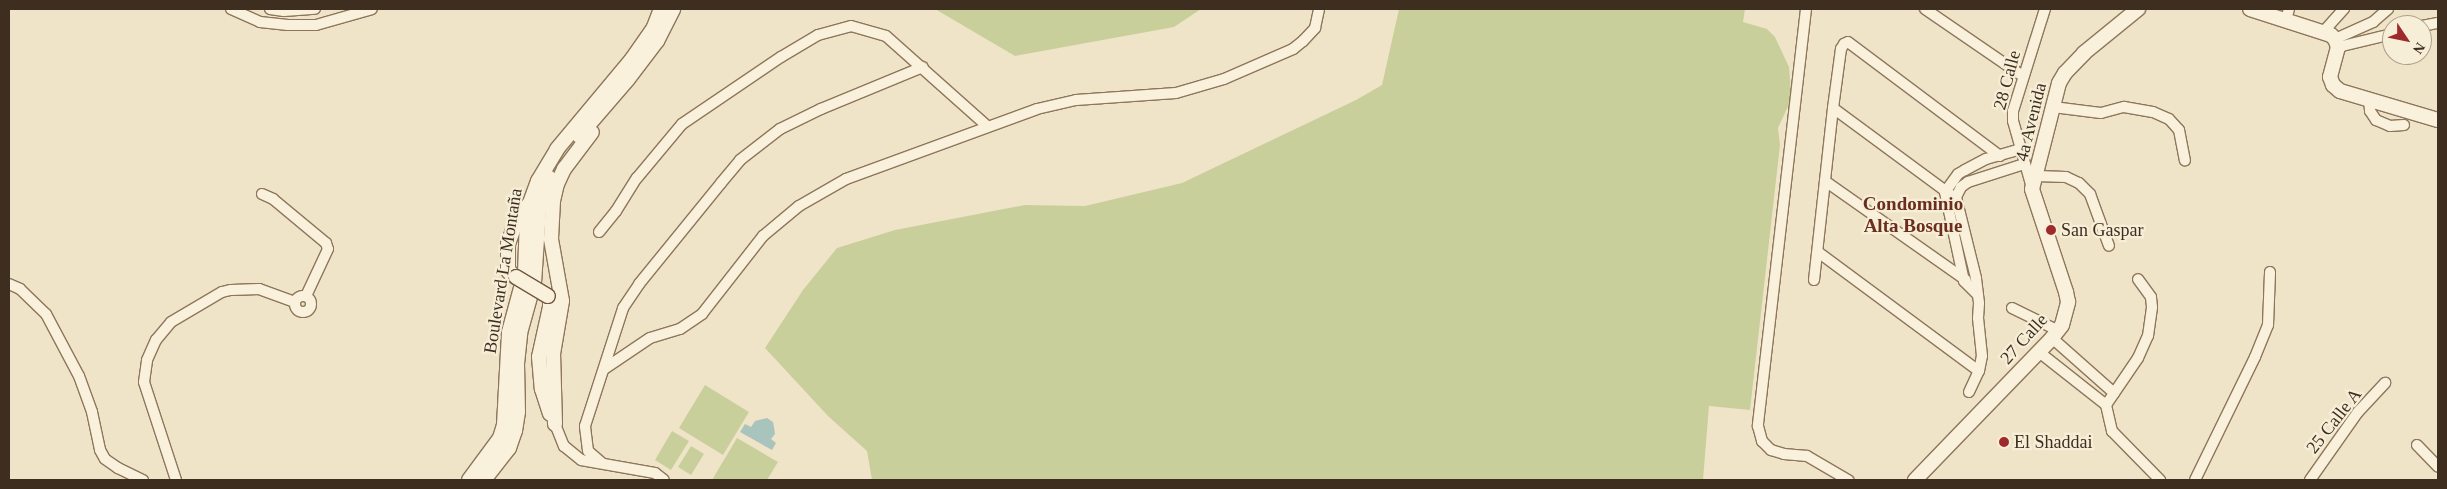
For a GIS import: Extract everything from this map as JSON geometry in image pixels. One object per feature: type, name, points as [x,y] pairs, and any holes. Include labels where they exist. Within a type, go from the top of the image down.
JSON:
[{"type":"main road","name":"Boulevard La Montaña","points":[[470,480],[491,452],[504,425],[509,332],[525,268],[530,203],[538,181],[557,149],[632,59],[649,34],[661,9]]},
{"type":"main road","name":"Boulevard La Montaña","points":[[484,480],[509,448],[515,431],[518,412],[517,364],[520,333],[534,283],[539,210],[545,188],[558,163],[614,96],[657,40],[673,9]]},
{"type":"main road","name":"4a Avenida","points":[[2034,182],[2059,83],[2071,66],[2138,9]]},
{"type":"main road","points":[[2250,9],[2288,14],[2332,39],[2330,77],[2336,88],[2369,100],[2438,120]]},
{"type":"main road","points":[[555,424],[552,354],[562,301],[551,239],[553,201],[557,184],[564,168],[608,113],[614,96]]},
{"type":"main road","name":"27 Calle","points":[[1915,480],[2056,335],[2068,302],[2034,182]]},
{"type":"main road","points":[[530,203],[518,216],[508,244],[506,261],[510,272],[548,296],[550,300],[540,350],[540,368],[547,410],[555,424]]},
{"type":"street","points":[[231,9],[260,22],[288,25],[316,25],[372,9]]},
{"type":"street","points":[[270,9],[284,12],[315,9]]},
{"type":"street","points":[[604,369],[650,338],[680,329],[702,314],[763,236],[798,206],[846,179],[1037,109],[1076,100],[1176,93],[1224,78],[1293,49],[1315,28],[1319,9]]},
{"type":"street","points":[[1806,9],[1758,426],[1762,441],[1772,450],[1784,454],[1807,456],[1848,480]]},
{"type":"street","points":[[1925,9],[2023,76]]},
{"type":"street","name":"28 Calle","points":[[2034,182],[2024,164],[2013,121],[2013,111],[2045,9]]},
{"type":"street","points":[[2332,39],[2344,9]]},
{"type":"street","points":[[2332,39],[2373,22],[2388,9]]},
{"type":"street","points":[[599,232],[616,211],[637,178],[682,124],[773,62],[818,35],[851,26],[886,36],[988,126]]},
{"type":"street","points":[[2332,39],[2382,35]]},
{"type":"street","points":[[1814,280],[1841,49],[1848,42],[2000,156]]},
{"type":"street","points":[[602,463],[588,451],[585,426],[623,308],[639,284],[740,160],[780,129],[839,101],[924,68]]},
{"type":"street","points":[[2369,100],[2370,111],[2376,120],[2390,126],[2404,125]]},
{"type":"street","points":[[2053,107],[2100,113],[2124,106],[2153,112],[2169,119],[2179,130],[2185,160]]},
{"type":"street","points":[[1833,108],[1945,192],[1956,197]]},
{"type":"street","points":[[1964,281],[1945,192],[1958,174],[2020,149]]},
{"type":"street","points":[[1970,392],[1979,371],[1982,356],[1978,295],[1976,278],[1956,197],[1962,187],[1968,182],[2024,164]]},
{"type":"street","points":[[2034,182],[2066,177],[2079,183],[2090,194],[2109,246]]},
{"type":"street","points":[[1825,181],[1964,281],[1978,295]]},
{"type":"street","points":[[262,194],[273,200],[326,243],[328,249],[306,296]]},
{"type":"street","points":[[1818,252],[1979,371]]},
{"type":"street","points":[[2195,480],[2255,357],[2268,325],[2270,272]]},
{"type":"street","points":[[1964,281],[1976,278]]},
{"type":"street","points":[[2106,405],[2138,358],[2148,336],[2152,307],[2151,297],[2138,279]]},
{"type":"street","points":[[9,284],[20,289],[46,314],[79,376],[92,412],[100,450],[105,459],[118,468],[143,480]]},
{"type":"street","points":[[176,480],[144,382],[147,360],[156,340],[171,322],[222,292],[259,289],[295,302],[299,311],[307,311],[311,302],[306,296]]},
{"type":"street","points":[[295,302],[301,296],[306,296]]},
{"type":"street","points":[[2012,308],[2056,335],[2114,393]]},
{"type":"street","points":[[2039,352],[2106,405],[2112,431],[2160,480]]},
{"type":"street","name":"25 Calle A","points":[[2310,480],[2358,412],[2385,384]]},
{"type":"street","points":[[555,424],[564,446],[581,460],[656,473],[664,480]]},
{"type":"street","points":[[2417,445],[2438,467]]},
{"type":"green space","points":[[935,9],[1201,9],[1174,27],[1015,56]]},
{"type":"green space","points":[[1399,9],[1745,9],[1743,22],[1767,29],[1775,37],[1789,67],[1791,93],[1790,102],[1778,128],[1780,145],[1750,410],[1709,406],[1703,480],[872,480],[867,451],[828,416],[765,348],[803,290],[837,248],[895,230],[1025,205],[1085,206],[1182,183],[1356,100],[1382,85]]},
{"type":"green space","points":[[705,385],[749,412],[723,455],[679,428]]},
{"type":"green space","points":[[672,431],[689,441],[671,470],[655,460]]},
{"type":"green space","points":[[737,438],[778,462],[767,480],[712,480]]},
{"type":"green space","points":[[691,446],[704,454],[691,475],[678,467]]},
{"type":"water","points":[[767,418],[773,422],[774,427],[775,434],[771,439],[776,443],[772,450],[740,432],[745,424],[751,427],[755,421]]},
{"type":"place","name":"San Gaspar","points":[[2051,230]]},
{"type":"place","name":"El Shaddai","points":[[2004,442]]},
{"type":"district","name":"Condominio Alta Bosque","points":[[1913,215]]}]
